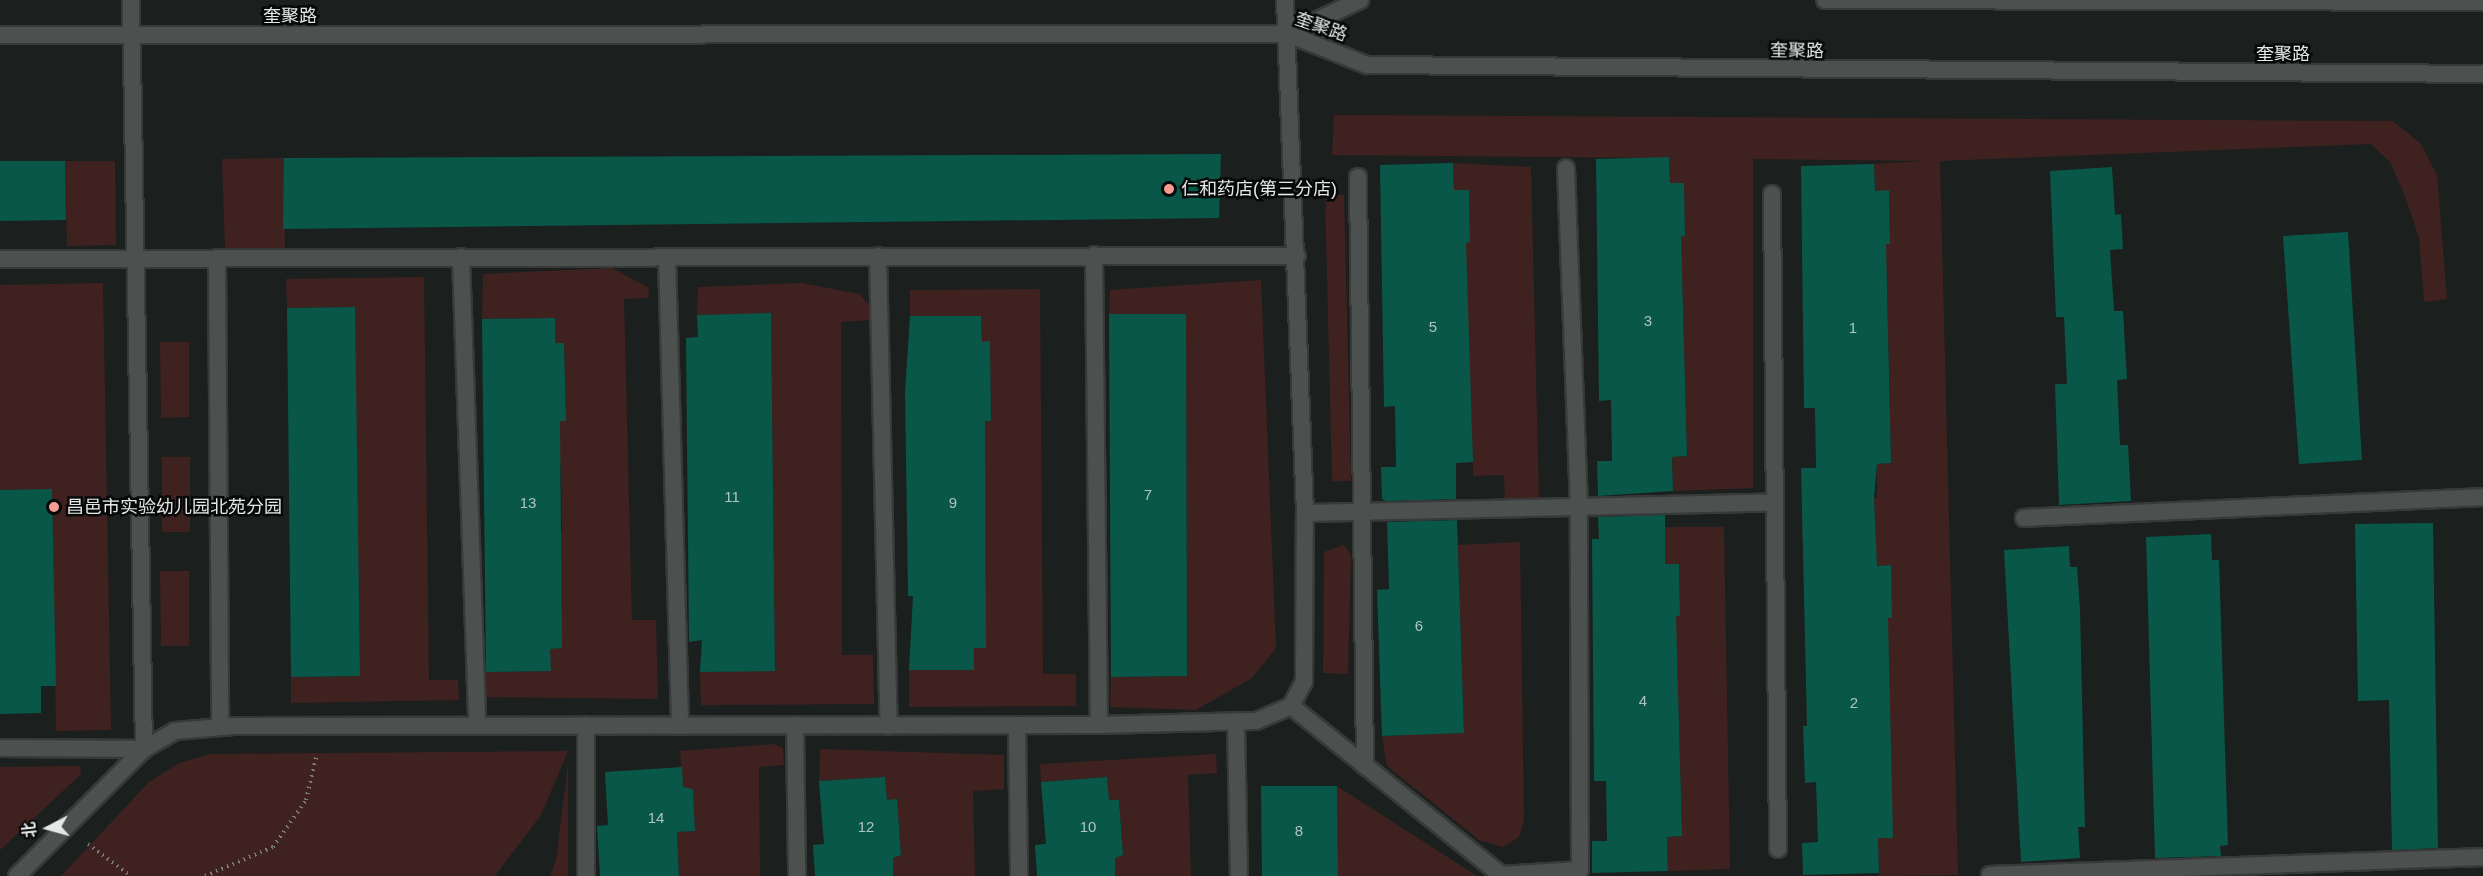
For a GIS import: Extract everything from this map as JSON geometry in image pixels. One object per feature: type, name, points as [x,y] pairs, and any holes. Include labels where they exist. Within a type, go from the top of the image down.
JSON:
[{"type":"street","points":[[131,0],[138,260],[144,749]]},
{"type":"street","points":[[17,876],[144,749],[175,731],[220,727],[319,726],[889,726],[1236,722],[1256,721],[1291,706],[1304,682],[1305,513],[1297,256],[1285,0]]},
{"type":"street","points":[[1288,34],[1360,0]]},
{"type":"street","points":[[1825,0],[2483,2]]},
{"type":"street","name":"奎聚路","points":[[0,35],[1288,34],[1367,65],[2483,74]]},
{"type":"street","points":[[1291,706],[1501,876],[1580,870],[1579,507],[1566,168]]},
{"type":"street","points":[[1358,177],[1365,766]]},
{"type":"street","points":[[1772,194],[1778,849]]},
{"type":"street","points":[[1094,255],[1099,725]]},
{"type":"street","points":[[878,256],[889,726]]},
{"type":"street","points":[[0,259],[1297,256]]},
{"type":"street","points":[[461,257],[477,726]]},
{"type":"street","points":[[667,257],[680,726]]},
{"type":"street","points":[[218,258],[220,727]]},
{"type":"street","points":[[2024,518],[2483,497]]},
{"type":"street","points":[[1305,513],[1775,502]]},
{"type":"street","points":[[1236,722],[1239,876]]},
{"type":"street","points":[[586,725],[586,876]]},
{"type":"street","points":[[795,725],[797,876]]},
{"type":"street","points":[[1017,725],[1019,876]]},
{"type":"street","points":[[0,748],[144,749]]},
{"type":"street","points":[[1990,875],[2483,857]]},
{"type":"path","points":[[205,876],[273,847],[306,800],[316,764],[319,726]]},
{"type":"path","points":[[67,826],[131,876]]},
{"type":"shaded area","points":[[1334,115],[2393,121],[2421,144],[2437,175],[2447,299],[2424,302],[2419,238],[2405,196],[2390,162],[2371,144],[1940,161],[1958,875],[1879,876],[1878,838],[1893,837],[1879,618],[1892,618],[1890,565],[1877,566],[1875,539],[1802,540],[1802,500],[1877,498],[1877,464],[1891,463],[1887,286],[1877,244],[1890,243],[1889,191],[1875,191],[1874,164],[1925,161],[1753,159],[1753,488],[1673,491],[1672,457],[1687,456],[1682,279],[1673,236],[1685,236],[1684,184],[1670,184],[1669,158],[1332,155]]},
{"type":"shaded area","points":[[284,158],[285,248],[225,251],[222,159]]},
{"type":"shaded area","points":[[65,161],[115,161],[116,245],[67,246]]},
{"type":"shaded area","points":[[1453,163],[1531,167],[1539,500],[1505,504],[1504,475],[1473,476],[1471,404],[1457,243],[1470,242],[1469,190],[1454,190]]},
{"type":"shaded area","points":[[1325,195],[1344,195],[1351,481],[1332,481]]},
{"type":"shaded area","points":[[612,268],[649,288],[648,298],[624,299],[632,620],[656,620],[658,699],[486,697],[486,672],[550,671],[550,649],[562,648],[561,581],[548,533],[562,533],[561,467],[549,467],[548,421],[566,420],[564,343],[555,343],[555,318],[482,319],[483,274]]},
{"type":"shaded area","points":[[424,277],[429,680],[458,680],[459,700],[291,703],[291,677],[360,676],[354,307],[287,308],[286,279]]},
{"type":"shaded area","points":[[1261,280],[1276,648],[1252,678],[1196,710],[1110,707],[1111,677],[1187,676],[1186,314],[1109,314],[1110,290]]},
{"type":"shaded area","name":"昌邑市实验幼儿园北苑分园","points":[[103,283],[111,730],[56,731],[52,489],[0,490],[0,285]]},
{"type":"shaded area","points":[[802,283],[859,294],[869,304],[870,320],[841,322],[842,655],[873,655],[874,704],[701,705],[700,672],[775,670],[771,314],[697,315],[698,287]]},
{"type":"shaded area","points":[[1040,289],[1043,674],[1076,674],[1076,706],[909,707],[909,670],[974,670],[974,648],[986,648],[985,468],[973,422],[991,421],[990,342],[982,342],[981,316],[910,316],[910,290]]},
{"type":"shaded area","points":[[160,342],[189,342],[189,417],[161,418]]},
{"type":"shaded area","points":[[162,457],[190,457],[190,532],[162,532]]},
{"type":"shaded area","points":[[1663,527],[1724,527],[1730,869],[1668,871],[1667,837],[1682,836],[1677,659],[1668,617],[1680,616],[1679,564],[1665,564]]},
{"type":"shaded area","points":[[1520,542],[1524,820],[1519,837],[1503,847],[1479,840],[1387,766],[1382,736],[1464,733],[1458,545]]},
{"type":"shaded area","points":[[1344,545],[1351,555],[1348,674],[1323,673],[1324,552]]},
{"type":"shaded area","points":[[160,571],[189,571],[189,646],[161,646]]},
{"type":"shaded area","points":[[775,744],[783,748],[784,765],[759,767],[760,876],[679,876],[677,832],[695,831],[693,790],[683,787],[680,751]]},
{"type":"shaded area","points":[[820,749],[1004,755],[1004,789],[973,791],[975,876],[893,876],[893,858],[901,855],[897,800],[887,800],[885,777],[819,781]]},
{"type":"shaded area","points":[[568,751],[541,815],[495,876],[61,876],[149,782],[179,763],[210,754]]},
{"type":"shaded area","points":[[1216,754],[1217,773],[1188,775],[1191,876],[1115,876],[1115,858],[1123,855],[1119,800],[1109,800],[1107,777],[1041,782],[1040,764]]},
{"type":"shaded area","points":[[568,764],[568,876],[550,876],[556,860]]},
{"type":"shaded area","points":[[80,766],[81,774],[0,850],[0,767]]},
{"type":"shaded area","points":[[1337,786],[1477,876],[1338,876]]},
{"type":"building","points":[[1221,154],[1219,218],[283,229],[284,158]]},
{"type":"building","points":[[1669,157],[1670,183],[1684,183],[1685,236],[1681,236],[1687,456],[1672,457],[1673,491],[1598,496],[1597,461],[1612,461],[1611,400],[1599,401],[1596,159]]},
{"type":"building","points":[[0,161],[65,161],[66,220],[0,221]]},
{"type":"building","points":[[1453,163],[1454,190],[1469,190],[1470,242],[1466,243],[1473,462],[1456,463],[1456,499],[1386,501],[1382,499],[1381,467],[1396,467],[1395,406],[1384,407],[1380,165]]},
{"type":"building","points":[[1874,164],[1875,191],[1889,190],[1890,244],[1886,244],[1891,463],[1877,464],[1874,498],[1877,566],[1891,565],[1892,618],[1888,618],[1893,838],[1878,838],[1879,873],[1803,875],[1802,843],[1818,842],[1816,782],[1805,783],[1803,726],[1807,726],[1801,468],[1816,468],[1815,408],[1804,408],[1801,166]]},
{"type":"building","points":[[2112,167],[2115,215],[2121,214],[2123,249],[2110,250],[2114,311],[2123,311],[2127,379],[2117,380],[2120,445],[2128,445],[2131,501],[2059,505],[2055,384],[2067,384],[2064,317],[2056,317],[2050,171]]},
{"type":"building","points":[[2348,232],[2362,460],[2299,464],[2283,236]]},
{"type":"building","points":[[355,307],[360,676],[291,677],[287,308]]},
{"type":"building","points":[[771,313],[775,671],[700,672],[702,640],[689,642],[686,338],[698,337],[697,315]]},
{"type":"building","points":[[1109,314],[1186,314],[1187,676],[1111,677]]},
{"type":"building","points":[[910,316],[981,316],[982,342],[990,341],[991,421],[985,421],[986,648],[974,648],[974,670],[909,670],[913,596],[908,596],[905,391]]},
{"type":"building","points":[[555,318],[555,343],[564,343],[566,421],[560,421],[562,648],[550,649],[551,671],[486,672],[482,319]]},
{"type":"building","points":[[52,489],[56,686],[41,686],[41,713],[0,714],[0,490]]},
{"type":"building","points":[[1665,515],[1665,564],[1679,564],[1680,616],[1676,616],[1682,836],[1667,837],[1668,871],[1592,873],[1592,841],[1607,841],[1606,781],[1594,781],[1592,539],[1599,539],[1598,517]]},
{"type":"building","points":[[1457,520],[1464,733],[1382,736],[1377,590],[1389,589],[1387,522]]},
{"type":"building","points":[[2433,523],[2438,848],[2392,850],[2389,700],[2358,701],[2355,524]]},
{"type":"building","points":[[2211,534],[2212,560],[2219,560],[2228,845],[2220,846],[2221,856],[2155,858],[2146,537]]},
{"type":"building","points":[[2069,546],[2070,567],[2077,567],[2080,609],[2085,827],[2078,827],[2080,858],[2021,862],[2004,550]]},
{"type":"building","points":[[682,767],[683,787],[693,789],[695,831],[677,832],[679,876],[600,876],[597,826],[608,825],[605,772]]},
{"type":"building","points":[[885,777],[887,800],[897,799],[901,855],[893,858],[893,876],[815,876],[813,845],[824,844],[819,781]]},
{"type":"building","points":[[1107,777],[1109,800],[1119,800],[1123,855],[1115,858],[1115,876],[1037,876],[1035,845],[1046,844],[1041,782]]},
{"type":"building","points":[[1261,786],[1337,786],[1338,876],[1262,876]]},
{"type":"place","name":"仁和药店(第三分店)","points":[[1169,189]]},
{"type":"place","name":"昌邑市实验幼儿园北苑分园","points":[[54,507]]}]
